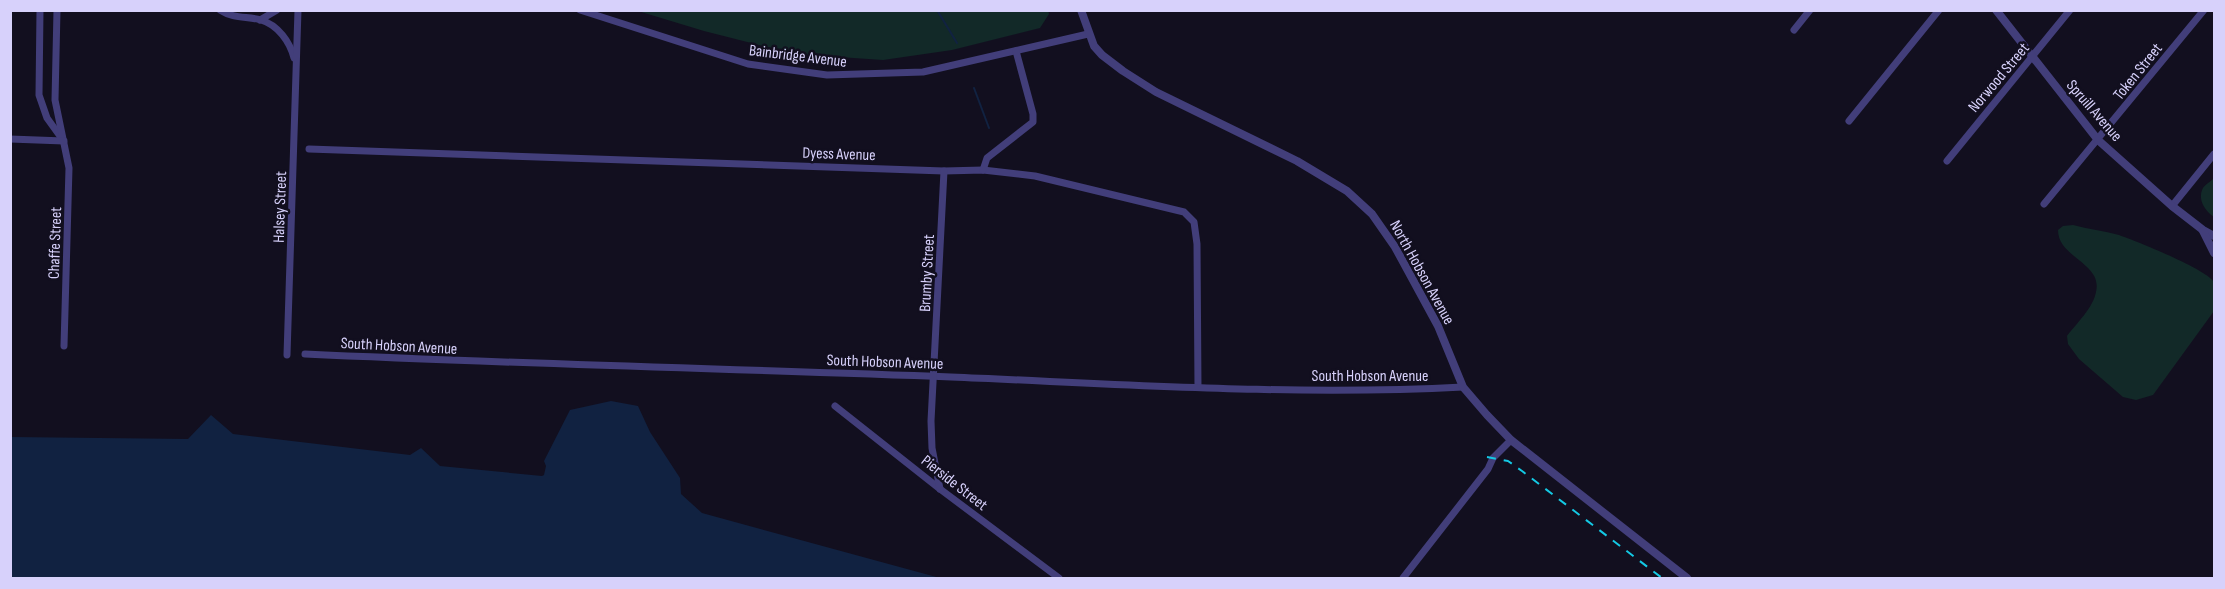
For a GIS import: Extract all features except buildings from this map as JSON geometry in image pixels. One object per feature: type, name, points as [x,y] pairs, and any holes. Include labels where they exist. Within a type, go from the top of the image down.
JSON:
[{"type":"street","name":"Chaffe Street","points":[[40,10],[39,95],[47,118],[64,141]]},
{"type":"street","name":"Chaffe Street","points":[[57,10],[55,100],[69,168],[64,346]]},
{"type":"street","name":"Halsey Street","points":[[220,10],[235,18],[260,20],[277,29],[288,42],[295,60]]},
{"type":"street","points":[[260,20],[277,10]]},
{"type":"street","name":"Halsey Street","points":[[287,355],[298,10]]},
{"type":"street","name":"Bainbridge Avenue","points":[[580,10],[748,64],[827,75],[923,72],[1088,34]]},
{"type":"street","points":[[1081,10],[1088,34]]},
{"type":"street","points":[[1794,30],[1810,10]]},
{"type":"street","points":[[1849,121],[1939,10]]},
{"type":"street","name":"Spruill Avenue","points":[[1996,10],[2098,140],[2172,206],[2214,236]]},
{"type":"street","name":"Norwood Street","points":[[1947,161],[2070,10]]},
{"type":"street","name":"Token Street","points":[[2044,204],[2204,10]]},
{"type":"street","name":"North Hobson Avenue","points":[[1088,34],[1102,55],[1156,92],[1297,161],[1347,191],[1372,214],[1395,247],[1438,326],[1463,387],[1486,415],[1511,440],[1687,579]]},
{"type":"street","points":[[983,170],[987,158],[1033,122],[1033,114],[1016,51]]},
{"type":"street","points":[[10,139],[64,141]]},
{"type":"street","name":"Dyess Avenue","points":[[309,149],[944,171],[983,170],[1035,176],[1184,212],[1194,222],[1197,244],[1198,387]]},
{"type":"street","points":[[2172,206],[2214,154]]},
{"type":"street","name":"Brumby Street","points":[[940,489],[932,448],[931,421],[944,171]]},
{"type":"street","points":[[2203,230],[2214,253]]},
{"type":"street","name":"South Hobson Avenue","points":[[305,354],[510,364],[1198,387],[1386,391],[1463,387]]},
{"type":"street","name":"Pierside Street","points":[[835,406],[1059,579]]},
{"type":"street","points":[[1403,579],[1488,469],[1493,458],[1511,440]]},
{"type":"green space","points":[[1048,10],[1049,14],[1040,28],[952,50],[883,60],[795,54],[704,31],[638,11]]},
{"type":"green space","points":[[2214,178],[2214,217],[2205,208],[2201,200],[2201,192]]},
{"type":"green space","points":[[2073,225],[2119,235],[2140,243],[2185,263],[2214,282],[2214,311],[2153,395],[2136,400],[2123,397],[2079,359],[2068,344],[2067,336],[2088,310],[2096,292],[2093,274],[2060,240],[2058,230],[2063,226]]},
{"type":"water","points":[[611,401],[638,406],[650,432],[680,478],[681,494],[702,513],[940,578],[11,578],[11,437],[188,439],[211,415],[233,434],[410,455],[421,448],[440,466],[542,476],[546,466],[544,461],[570,410]]},
{"type":"waterway","points":[[937,10],[957,43]]},
{"type":"waterway","points":[[974,88],[989,128]]},
{"type":"railway","points":[[1487,457],[1508,461],[1662,578]]}]
